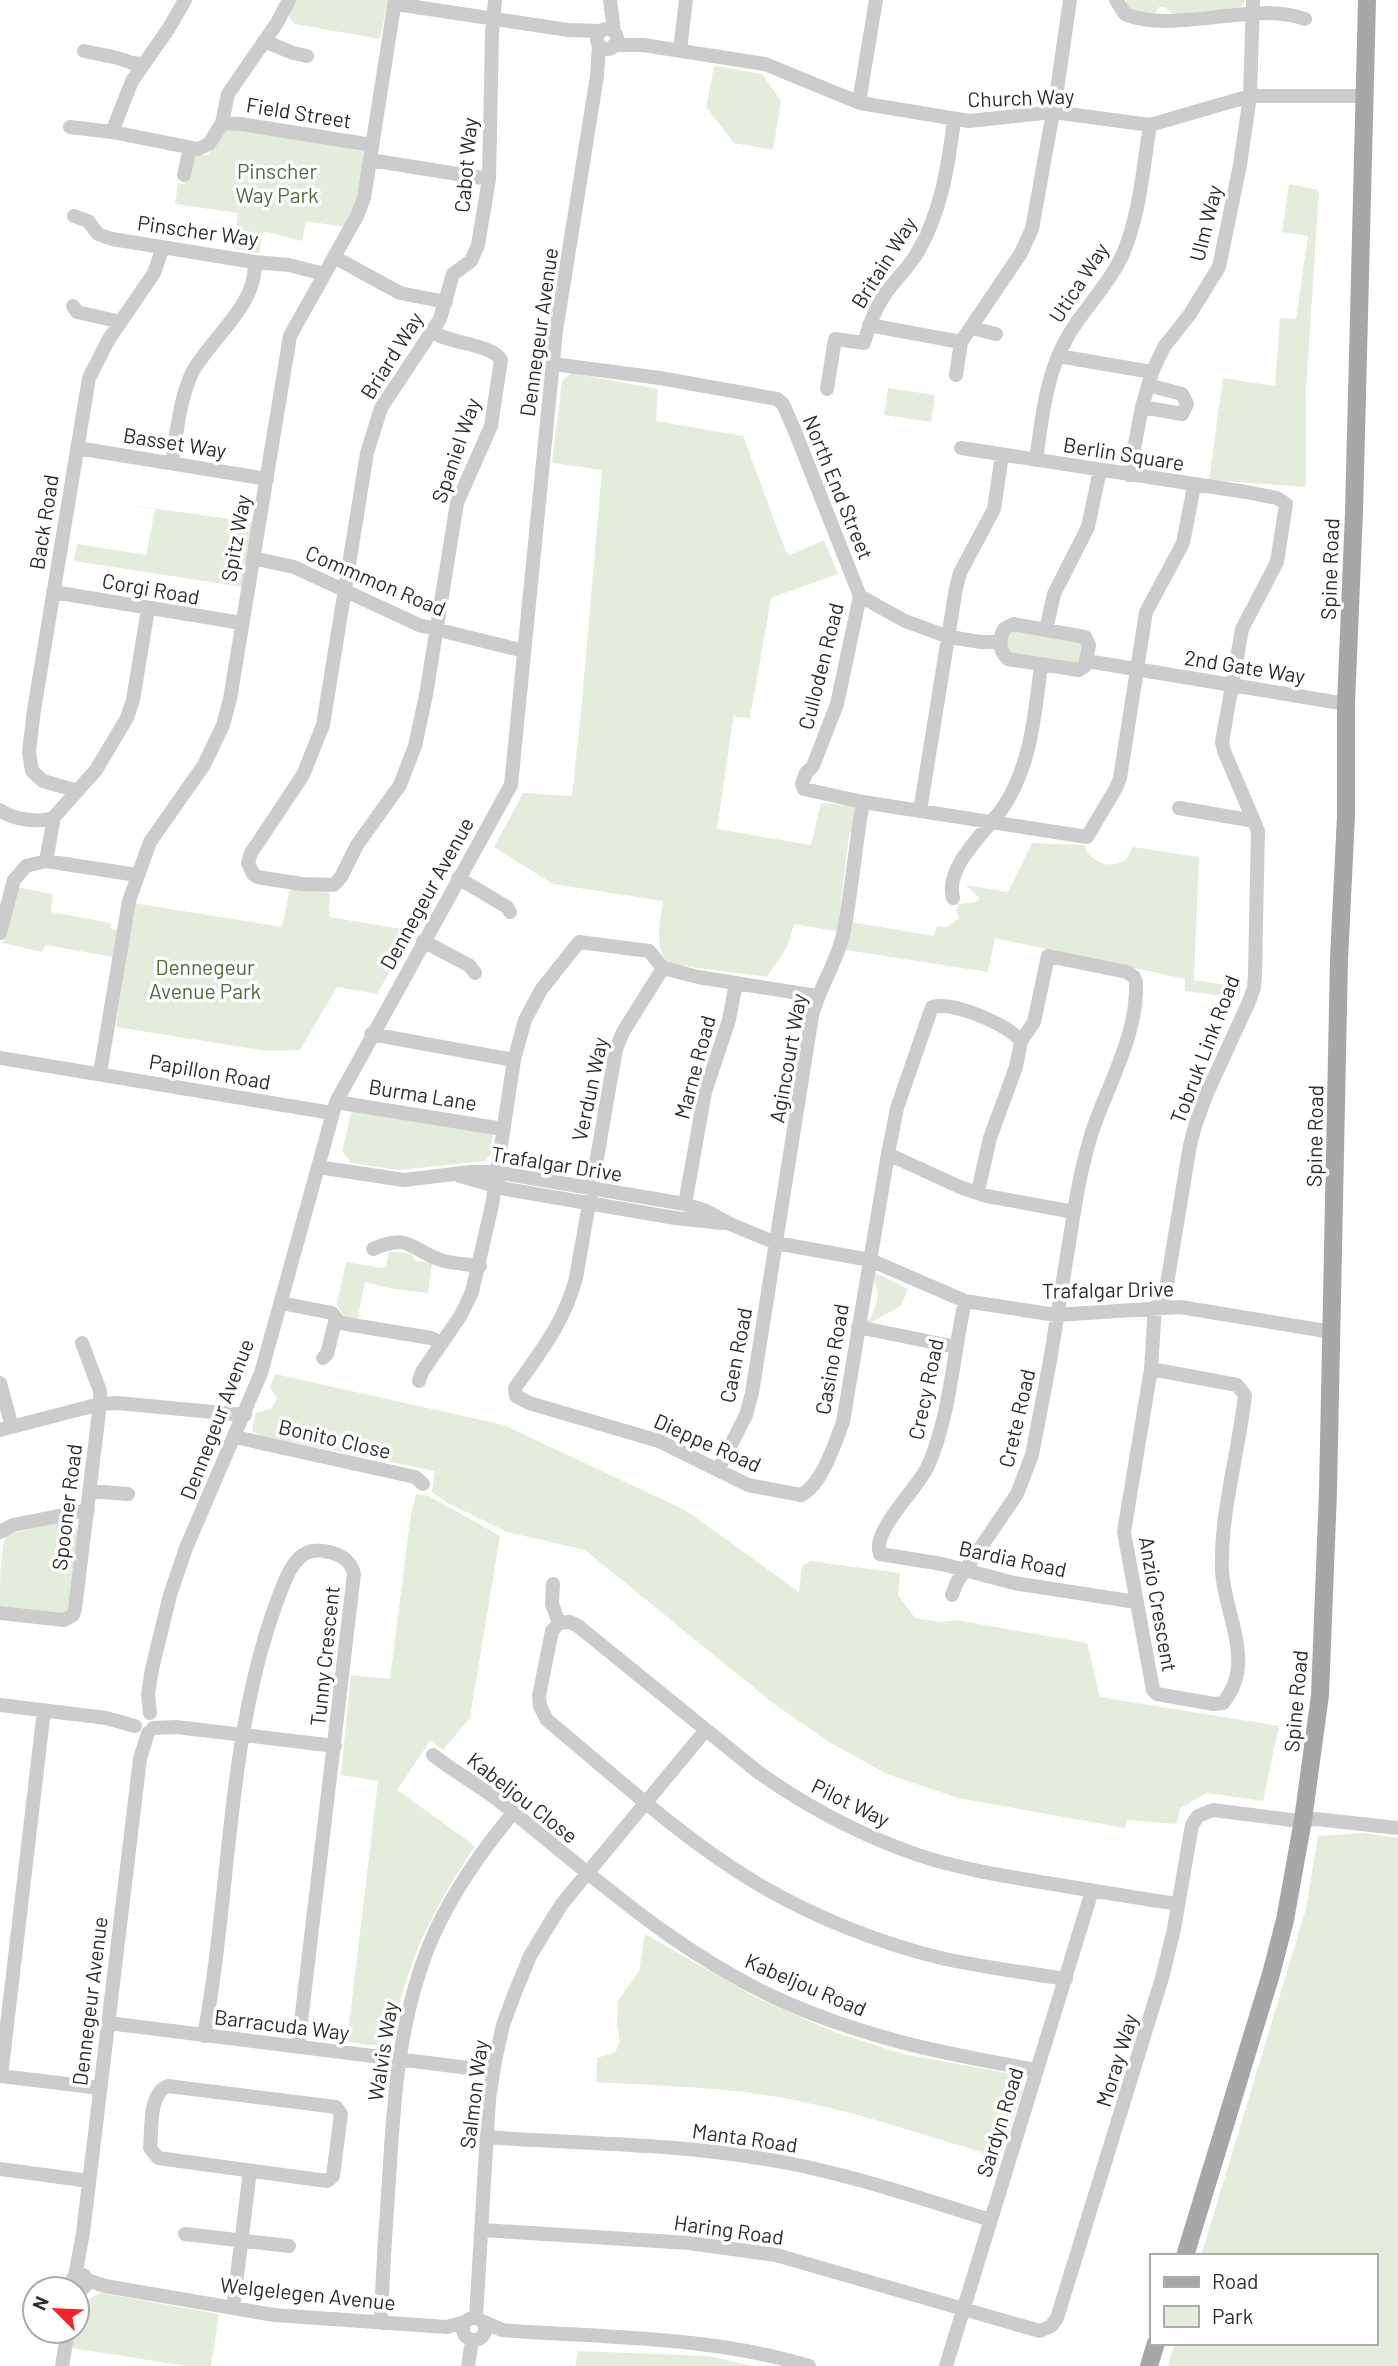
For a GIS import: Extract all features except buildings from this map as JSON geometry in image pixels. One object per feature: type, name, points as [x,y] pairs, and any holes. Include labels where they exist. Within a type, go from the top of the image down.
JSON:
[{"type":"main road","name":"Spine Road","points":[[1186,2254],[1285,1920],[1315,1741],[1321,1681],[1367,0]]},
{"type":"main road","points":[[1149,2366],[1155,2345]]},
{"type":"street","points":[[112,132],[126,92],[185,0]]},
{"type":"street","points":[[222,123],[228,94],[277,23],[289,0]]},
{"type":"street","name":"Cabot Way","points":[[446,302],[447,289],[453,274],[471,261],[475,253],[489,179],[495,0]]},
{"type":"street","name":"Dennegeur Avenue","points":[[80,2275],[80,2255],[144,1723],[152,1669],[170,1595],[186,1548],[261,1373],[334,1108],[371,1034],[511,785],[553,363],[610,0]]},
{"type":"street","points":[[680,50],[686,0]]},
{"type":"street","points":[[859,102],[876,0]]},
{"type":"street","points":[[956,375],[961,342],[1021,253],[1032,229],[1070,0]]},
{"type":"street","points":[[1116,0],[1125,14],[1151,20],[1253,6],[1305,19]]},
{"type":"street","name":"Spitz Way","points":[[100,1073],[128,901],[137,875],[150,842],[204,765],[223,725],[230,699],[290,337],[361,206],[395,2],[606,38]]},
{"type":"street","name":"Ulm Way","points":[[1129,475],[1150,378],[1164,347],[1190,314],[1219,267],[1240,165],[1250,96],[1253,6]]},
{"type":"street","name":"Church Way","points":[[606,38],[765,64],[859,102],[954,120],[969,121],[1053,112],[1150,125],[1250,96],[1364,96]]},
{"type":"street","points":[[264,41],[307,56]]},
{"type":"street","points":[[85,51],[143,64]]},
{"type":"street","name":"Britain Way","points":[[827,389],[835,339],[864,343],[869,325],[884,295],[915,257],[929,231],[943,192],[954,120]]},
{"type":"street","name":"Field Street","points":[[190,148],[205,147],[222,123],[241,124],[489,179]]},
{"type":"street","name":"Utica Way","points":[[1036,460],[1048,386],[1058,356],[1068,336],[1102,291],[1122,256],[1130,234],[1142,183],[1150,125]]},
{"type":"street","points":[[69,127],[112,132],[190,148],[184,176]]},
{"type":"street","name":"Pinscher Way","points":[[74,216],[82,217],[98,234],[107,237],[254,262],[289,265],[324,274]]},
{"type":"street","name":"Back Road","points":[[78,791],[40,780],[32,771],[30,764],[34,710],[89,378],[109,339],[154,273],[163,247]]},
{"type":"street","name":"Briard Way","points":[[334,257],[400,293],[446,302],[440,319],[381,408],[377,419],[367,453],[323,725],[303,775],[254,847],[248,863],[257,877],[326,886],[334,885],[341,877],[357,845],[388,804],[407,771],[424,708],[436,630]]},
{"type":"street","points":[[172,463],[179,416],[189,382],[204,354],[238,311],[255,275],[254,262]]},
{"type":"street","points":[[73,306],[77,312],[121,322]]},
{"type":"street","points":[[869,325],[961,342]]},
{"type":"street","points":[[972,328],[996,334]]},
{"type":"street","name":"Spaniel Way","points":[[431,331],[446,340],[489,350],[496,353],[501,360],[491,426],[457,503],[436,630]]},
{"type":"street","points":[[1058,356],[1150,378],[1182,394],[1186,404],[1182,414],[1142,407]]},
{"type":"street","name":"North End Street","points":[[553,363],[755,393],[780,401],[794,429],[860,596]]},
{"type":"street","name":"Basset Way","points":[[77,448],[267,479]]},
{"type":"street","name":"Berlin Square","points":[[802,784],[806,791],[863,802],[1087,837],[1116,788],[1120,778],[1146,612],[1183,543],[1194,486],[961,448]]},
{"type":"street","points":[[920,811],[957,581],[994,509],[1002,455]]},
{"type":"street","points":[[1046,630],[1054,593],[1088,527],[1100,470]]},
{"type":"street","name":"Tobruk Link Road","points":[[1159,1307],[1195,1126],[1254,988],[1258,831],[1223,747],[1242,629],[1277,562],[1286,507],[1284,502],[1277,498],[1194,486]]},
{"type":"street","name":"Commmon Road","points":[[253,558],[288,565],[419,625],[524,651]]},
{"type":"street","name":"Corgi Road","points":[[53,592],[242,623]]},
{"type":"street","points":[[860,596],[905,621],[949,637],[1000,642]]},
{"type":"street","name":"Culloden Road","points":[[802,784],[806,773],[813,766],[837,704],[860,596]]},
{"type":"street","points":[[0,810],[14,816],[43,821],[54,817],[96,770],[117,740],[133,700],[148,609]]},
{"type":"street","points":[[1013,624],[1085,637],[1089,645],[1087,661],[1079,670],[1008,659],[1002,653],[1000,642],[1004,629],[1013,624]]},
{"type":"street","name":"2nd Gate Way","points":[[1087,661],[1346,704]]},
{"type":"street","points":[[953,898],[950,889],[967,852],[1003,807],[1022,771],[1041,665]]},
{"type":"street","name":"Agincourt Way","points":[[776,1243],[817,996],[831,968],[842,936],[863,802]]},
{"type":"street","points":[[1179,808],[1254,821]]},
{"type":"street","points":[[46,861],[54,817]]},
{"type":"street","points":[[0,933],[12,887],[18,873],[26,866],[46,861],[137,875]]},
{"type":"street","points":[[458,878],[507,906],[510,912]]},
{"type":"street","points":[[423,940],[470,965],[475,973]]},
{"type":"street","points":[[419,1381],[472,1292],[480,1266],[514,1060],[525,1020],[541,990],[579,942],[649,951],[663,968],[817,996]]},
{"type":"street","name":"Crete Road","points":[[953,1595],[957,1582],[982,1542],[1004,1515],[1025,1475],[1038,1433],[1056,1315],[1087,1149],[1114,1078],[1131,1022],[1136,991],[1134,977],[1127,972],[1048,956],[1034,1022],[1021,1041]]},
{"type":"street","name":"Verdun Way","points":[[519,1399],[515,1388],[550,1339],[571,1296],[616,1049],[623,1032],[663,968]]},
{"type":"street","name":"Marne Road","points":[[685,1204],[705,1092],[729,1020],[736,983]]},
{"type":"street","name":"Casino Road","points":[[801,1495],[807,1492],[820,1474],[832,1453],[843,1422],[897,1108],[932,1007],[944,1006],[983,1018],[1012,1031],[1021,1041]]},
{"type":"street","points":[[371,1034],[514,1060]]},
{"type":"street","points":[[978,1191],[990,1138],[1016,1067],[1021,1041]]},
{"type":"street","name":"Papillon Road","points":[[0,1058],[334,1108]]},
{"type":"street","name":"Burma Lane","points":[[334,1108],[503,1129]]},
{"type":"street","points":[[888,1154],[962,1188],[1000,1199],[1074,1212]]},
{"type":"street","name":"Trafalgar Drive","points":[[318,1167],[404,1180],[471,1172],[495,1179],[590,1195],[685,1204],[776,1243],[870,1260],[965,1301],[1056,1315],[1180,1307],[1332,1332]]},
{"type":"street","name":"Trafalgar Drive","points":[[590,1195],[695,1221],[730,1224]]},
{"type":"street","points":[[373,1249],[389,1242],[405,1243],[415,1245],[443,1260],[480,1266]]},
{"type":"street","name":"Caen Road","points":[[718,1470],[746,1415],[752,1393],[776,1243]]},
{"type":"street","name":"Crecy Road","points":[[880,1554],[878,1544],[886,1525],[916,1487],[934,1451],[940,1433],[965,1301]]},
{"type":"street","points":[[281,1303],[327,1311],[346,1324],[431,1338],[442,1343]]},
{"type":"street","name":"Anzio Crescent","points":[[1151,1369],[1237,1385],[1245,1395],[1222,1555],[1225,1592],[1237,1638],[1238,1667],[1235,1684],[1223,1703],[1191,1700],[1153,1690],[1124,1532],[1159,1307]]},
{"type":"street","points":[[323,1358],[327,1354],[336,1318]]},
{"type":"street","points":[[858,1327],[956,1347]]},
{"type":"street","points":[[82,1343],[100,1391],[100,1404]]},
{"type":"street","points":[[0,1383],[6,1429],[100,1404],[117,1403],[244,1415]]},
{"type":"street","name":"Dieppe Road","points":[[519,1399],[647,1437],[748,1485],[763,1490],[801,1495]]},
{"type":"street","name":"Spooner Road","points":[[0,1613],[64,1620],[73,1615],[77,1604],[100,1404]]},
{"type":"street","name":"Bonito Close","points":[[235,1437],[415,1477],[422,1484]]},
{"type":"street","points":[[89,1491],[128,1494]]},
{"type":"street","points":[[0,1532],[13,1525],[88,1510]]},
{"type":"street","name":"Tunny Crescent","points":[[204,2036],[212,1995],[252,1683],[262,1643],[284,1584],[298,1560],[309,1552],[318,1550],[336,1553],[345,1558],[354,1574],[298,2047]]},
{"type":"street","name":"Bardia Road","points":[[880,1554],[966,1570],[1014,1583],[1136,1602]]},
{"type":"street","points":[[553,1584],[552,1604],[559,1623],[549,1640],[539,1696],[542,1713],[646,1802],[723,1862],[787,1900],[868,1936],[942,1958],[1066,1979]]},
{"type":"street","name":"Pilot Way","points":[[559,1623],[570,1622],[584,1630],[705,1731],[788,1793],[826,1815],[882,1841],[964,1868],[1178,1904]]},
{"type":"street","points":[[0,1705],[335,1746]]},
{"type":"street","points":[[44,1710],[1,2076],[100,2088]]},
{"type":"street","name":"Salmon Way","points":[[468,2366],[474,2329],[493,2071],[503,2025],[530,1956],[561,1905],[705,1731]]},
{"type":"street","name":"Kabeljou Close","points":[[433,1755],[513,1813],[586,1873]]},
{"type":"street","name":"Moray Way","points":[[963,2310],[1040,2331],[1057,2318],[1162,1978],[1192,1825],[1204,1812],[1213,1810],[1303,1820]]},
{"type":"street","name":"Walvis Way","points":[[381,2323],[394,2090],[412,1996],[446,1909],[471,1867],[513,1813]]},
{"type":"street","points":[[1303,1820],[1398,1828]]},
{"type":"street","name":"Kabeljou Road","points":[[586,1873],[653,1926],[694,1954],[787,2003],[893,2041],[936,2052],[1037,2070]]},
{"type":"street","name":"Sardyn Road","points":[[946,2366],[1093,1891]]},
{"type":"street","name":"Barracuda Way","points":[[108,2023],[493,2071]]},
{"type":"street","points":[[168,2087],[332,2105],[339,2110],[341,2114],[333,2176],[330,2180],[250,2171],[154,2156],[150,2148],[155,2100],[159,2091],[168,2087]]},
{"type":"street","name":"Manta Road","points":[[487,2137],[691,2150],[757,2157],[836,2174],[990,2220]]},
{"type":"street","points":[[0,2169],[89,2181]]},
{"type":"street","points":[[233,2308],[250,2171]]},
{"type":"street","name":"Haring Road","points":[[482,2230],[689,2243],[776,2255],[963,2310]]},
{"type":"street","points":[[185,2234],[289,2246]]},
{"type":"street","name":"Welgelegen Avenue","points":[[91,2285],[274,2315],[685,2342],[747,2350],[809,2366]]},
{"type":"street","points":[[62,2366],[66,2345]]},
{"type":"green space","points":[[293,0],[388,0],[380,39],[295,24],[289,13]]},
{"type":"green space","points":[[1127,0],[1245,0],[1242,6],[1237,8],[1179,14],[1159,7],[1153,17],[1124,6]]},
{"type":"green space","points":[[714,66],[762,74],[781,101],[773,150],[734,143],[706,107]]},
{"type":"green space","name":"Pinscher Way Park","points":[[231,126],[363,151],[362,180],[344,227],[306,221],[302,241],[263,231],[259,253],[233,248],[238,213],[175,204],[178,183],[185,184],[192,155],[207,155],[223,129]]},
{"type":"green space","points":[[1289,184],[1319,190],[1306,391],[1306,487],[1209,480],[1223,378],[1275,386],[1280,318],[1296,319],[1308,236],[1282,232]]},
{"type":"green space","points":[[571,373],[658,389],[656,421],[743,436],[786,552],[790,555],[824,540],[838,574],[771,598],[750,718],[737,717],[734,714],[717,829],[811,845],[821,803],[855,806],[857,822],[849,835],[839,920],[934,936],[937,926],[947,927],[959,918],[956,911],[959,904],[980,899],[966,885],[1008,892],[1032,843],[1085,845],[1087,853],[1092,857],[1101,863],[1110,864],[1126,860],[1133,847],[1199,857],[1194,980],[1241,987],[1238,998],[1185,991],[1185,979],[995,938],[988,972],[846,950],[847,933],[794,924],[787,947],[767,977],[668,964],[659,942],[663,901],[553,884],[494,847],[523,793],[572,796],[602,470],[552,463],[562,381]]},
{"type":"green space","points":[[888,388],[935,395],[931,422],[884,415]]},
{"type":"green space","points":[[85,499],[253,522],[243,587],[74,561],[77,544],[146,555],[155,509]]},
{"type":"green space","points":[[1009,630],[1083,642],[1081,660],[1077,665],[1009,656],[1004,643]]},
{"type":"green space","points":[[16,887],[53,894],[51,912],[111,923],[110,928],[117,930],[113,957],[46,945],[42,952],[3,943],[3,933]]},
{"type":"green space","name":"Dennegeur Avenue Park","points":[[290,889],[330,893],[329,917],[413,931],[377,994],[337,987],[300,1050],[267,1051],[116,1027],[133,903],[282,927]]},
{"type":"green space","points":[[352,1109],[493,1132],[491,1154],[485,1161],[399,1170],[351,1163],[342,1151]]},
{"type":"green space","points":[[389,1251],[411,1254],[416,1261],[432,1263],[428,1293],[365,1282],[357,1322],[345,1318],[337,1304],[346,1262],[382,1268],[386,1266]]},
{"type":"green space","points":[[874,1272],[908,1289],[901,1306],[870,1323],[865,1321],[870,1319],[876,1304],[876,1287],[871,1279]]},
{"type":"green space","points":[[275,1374],[504,1425],[685,1510],[799,1592],[802,1566],[811,1561],[900,1573],[898,1595],[915,1618],[939,1622],[956,1620],[1087,1643],[1100,1697],[1279,1726],[1263,1801],[1207,1793],[1180,1808],[1177,1824],[1127,1820],[1125,1828],[958,1798],[887,1774],[829,1742],[773,1703],[585,1550],[507,1532],[448,1503],[432,1492],[435,1471],[262,1436],[252,1431],[256,1413],[272,1408],[277,1398],[270,1388]]},
{"type":"green space","points":[[416,1494],[429,1496],[500,1536],[470,1718],[443,1750],[430,1741],[397,1790],[475,1846],[446,1892],[421,1941],[406,1982],[393,2033],[385,2042],[367,2045],[347,2042],[378,1781],[341,1775],[351,1675],[390,1679],[411,1513]]},
{"type":"green space","points":[[72,1521],[79,1533],[70,1604],[65,1613],[0,1606],[1,1560],[6,1535]]},
{"type":"green space","points":[[1362,1833],[1398,1838],[1398,2366],[1168,2366],[1174,2345],[1377,2345],[1377,2254],[1202,2254],[1306,1909],[1318,1836]]},
{"type":"green space","points":[[645,1934],[755,1997],[834,2032],[903,2054],[1018,2075],[1023,2081],[1022,2092],[1000,2158],[871,2119],[793,2100],[720,2090],[596,2082],[597,2058],[615,2052],[620,2043],[618,2001],[639,1971]]},
{"type":"green space","points":[[101,2293],[219,2314],[211,2366],[186,2366],[72,2348],[72,2345],[91,2345],[93,2297]]},
{"type":"green space","points":[[578,2351],[709,2356],[752,2366],[575,2366]]}]
